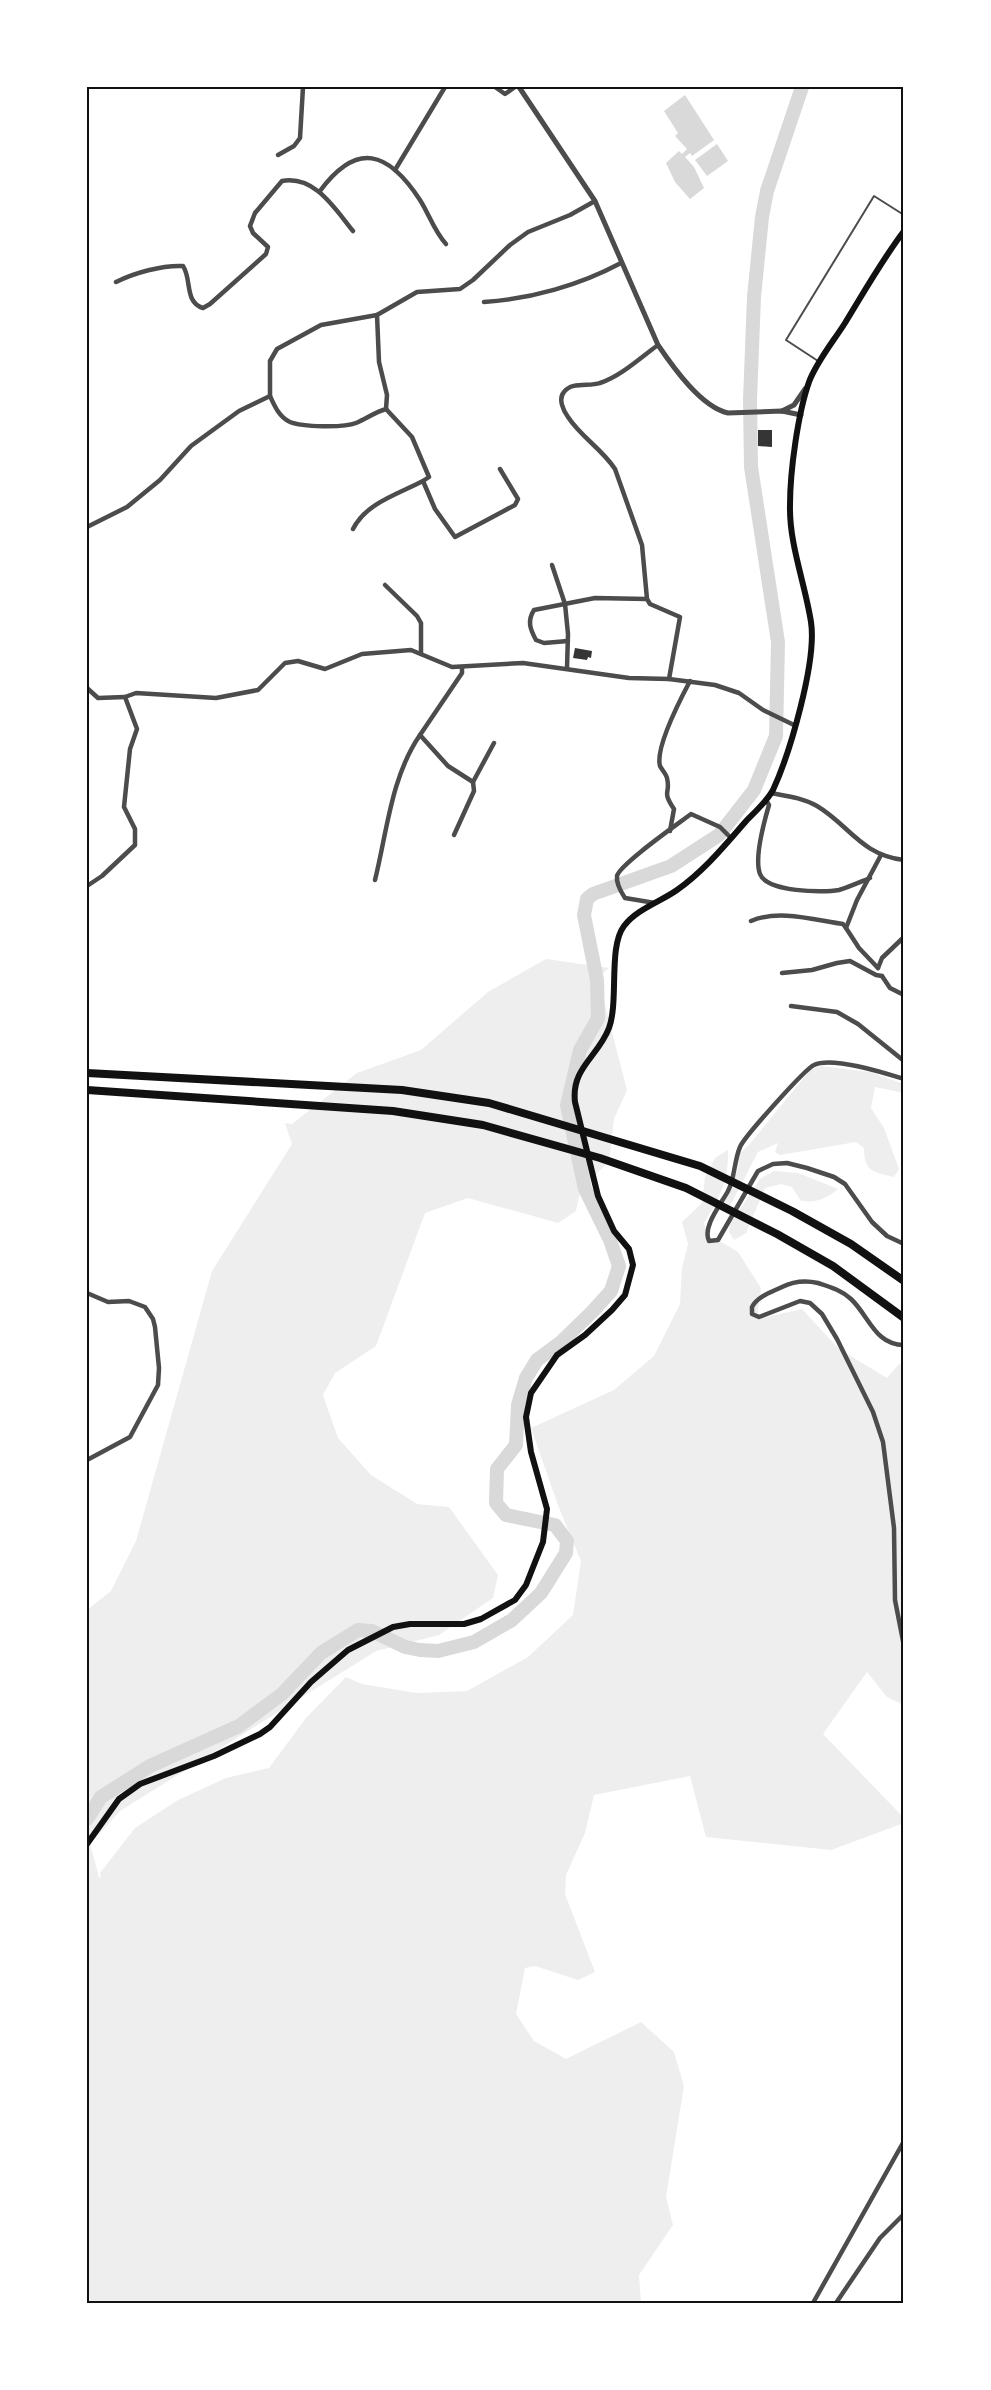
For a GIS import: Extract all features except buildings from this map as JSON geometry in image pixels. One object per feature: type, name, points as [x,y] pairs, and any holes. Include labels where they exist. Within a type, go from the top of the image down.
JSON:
[{"type":"highway","points":[[87,1073],[402,1090],[489,1103],[700,1166],[792,1211],[851,1244],[904,1281]]},
{"type":"highway","points":[[87,1090],[393,1111],[483,1125],[600,1158],[686,1188],[777,1234],[833,1266],[904,1318]]},
{"type":"main road","points":[[87,1844],[119,1799],[140,1784],[175,1772],[260,1734],[336,1660],[363,1642],[393,1627],[410,1624],[464,1624],[481,1619],[515,1600],[526,1585],[543,1542],[547,1509],[531,1452],[526,1417],[531,1394],[557,1355],[585,1335],[625,1295],[633,1265],[629,1249],[614,1232],[598,1196],[574,1091],[582,1069],[606,1035],[613,1018],[616,954],[623,927],[636,915],[675,891],[705,867],[729,836],[771,793],[794,724],[812,651],[811,623],[789,508],[790,486],[801,415],[810,380],[820,362],[882,261],[904,231]]},
{"type":"street","points":[[278,155],[294,146],[300,138],[303,87]]},
{"type":"street","points":[[395,170],[445,87]]},
{"type":"street","points":[[495,87],[505,94],[517,87],[595,201],[658,345],[696,392],[721,411],[728,413],[782,411],[801,415]]},
{"type":"street","points":[[320,191],[334,173],[349,162],[365,158],[378,159],[395,170],[420,200],[446,244]]},
{"type":"street","points":[[116,282],[129,275],[183,266],[191,298],[196,306],[202,308],[210,304],[266,254],[268,247],[253,233],[250,226],[255,213],[282,181],[306,184],[320,191],[353,231]]},
{"type":"street","points":[[386,409],[356,423],[342,426],[289,422],[279,413],[270,396],[270,361],[277,349],[321,325],[376,315],[417,292],[460,289],[528,232],[570,215],[595,201]]},
{"type":"street","points":[[484,302],[513,300],[535,295],[592,276],[621,263]]},
{"type":"street","points":[[353,529],[359,517],[368,510],[429,477],[412,437],[386,409],[387,395],[379,362],[376,315]]},
{"type":"street","points":[[658,345],[600,383],[567,388],[561,400],[568,417],[608,459],[615,470],[642,544],[647,599],[650,604],[678,616],[681,620],[669,679]]},
{"type":"street","points":[[782,411],[794,405],[810,380]]},
{"type":"street","points":[[87,527],[127,507],[160,480],[200,439],[239,411],[270,396]]},
{"type":"street","points":[[423,481],[435,509],[455,537],[515,505],[518,499],[500,469]]},
{"type":"street","points":[[552,566],[565,604],[567,668]]},
{"type":"street","points":[[385,585],[417,616],[421,623],[421,654]]},
{"type":"street","points":[[567,641],[539,642],[536,640],[529,618],[534,610],[595,598],[647,599]]},
{"type":"street","points":[[87,688],[98,698],[124,697],[136,693],[216,698],[258,690],[285,663],[298,661],[325,669],[362,654],[411,650],[452,667],[523,663],[629,678],[669,679],[715,685],[739,693],[763,710],[794,724]]},
{"type":"street","points":[[375,880],[399,777],[412,747],[462,673],[462,668]]},
{"type":"street","points":[[670,831],[674,809],[666,796],[667,778],[660,765],[661,753],[673,713],[690,681]]},
{"type":"street","points":[[87,886],[102,876],[135,845],[135,829],[124,807],[130,749],[136,729],[124,697]]},
{"type":"street","points":[[420,735],[448,766],[473,782]]},
{"type":"street","points":[[454,835],[474,791],[473,782],[494,743]]},
{"type":"street","points":[[771,793],[816,805],[860,842],[881,855],[904,860]]},
{"type":"street","points":[[766,800],[769,805],[759,861],[760,874],[764,880],[776,887],[809,891],[839,890],[870,878]]},
{"type":"street","points":[[656,903],[625,898],[617,879],[617,875],[623,868],[649,845],[691,814],[720,827],[729,836]]},
{"type":"street","points":[[846,928],[857,900],[881,855]]},
{"type":"street","points":[[751,921],[762,916],[778,916],[843,924],[859,948],[878,968],[890,988],[904,995]]},
{"type":"street","points":[[878,968],[882,958],[904,937]]},
{"type":"street","points":[[782,973],[812,970],[850,961],[882,976]]},
{"type":"street","points":[[791,1006],[837,1012],[858,1024],[904,1061]]},
{"type":"street","points":[[904,1079],[874,1069],[823,1062],[803,1071],[740,1146],[729,1188],[707,1234],[709,1241],[718,1240],[758,1171],[774,1164],[787,1163],[816,1171],[845,1184],[873,1222],[887,1236],[904,1244]]},
{"type":"street","points":[[904,1345],[888,1342],[880,1336],[852,1300],[841,1291],[808,1280],[791,1282],[757,1300],[752,1307],[752,1314],[759,1317],[800,1301],[810,1303],[822,1314],[837,1339],[873,1412],[883,1442],[894,1528],[895,1600],[904,1646]]},
{"type":"street","points":[[87,1293],[108,1302],[129,1301],[146,1307],[155,1327],[159,1368],[158,1385],[130,1437],[87,1460]]},
{"type":"street","points":[[813,2303],[904,2141]]},
{"type":"street","points":[[836,2303],[880,2238],[904,2214]]},
{"type":"lane","points":[[820,362],[786,340],[874,196],[904,215]]},
{"type":"shaded area","points":[[685,95],[714,140],[692,156],[690,153],[685,157],[694,167],[704,188],[690,199],[675,182],[666,163],[679,151],[682,154],[687,149],[675,136],[678,133],[664,111]]},
{"type":"shaded area","points":[[717,144],[728,161],[707,176],[695,160]]},
{"type":"shaded area","points":[[546,959],[609,968],[598,978],[627,1090],[614,1119],[609,1162],[581,1188],[576,1211],[558,1223],[468,1198],[425,1213],[376,1346],[335,1373],[323,1395],[338,1438],[371,1475],[417,1504],[449,1507],[498,1575],[493,1598],[439,1635],[376,1651],[120,1811],[90,1844],[99,1877],[101,1878],[100,1873],[135,1828],[178,1800],[226,1778],[269,1768],[306,1718],[346,1677],[362,1684],[416,1693],[467,1691],[528,1657],[573,1615],[581,1561],[559,1508],[531,1428],[614,1390],[654,1356],[680,1304],[682,1268],[688,1244],[682,1222],[702,1203],[705,1177],[715,1158],[728,1150],[725,1180],[704,1223],[709,1241],[718,1240],[738,1252],[761,1288],[757,1319],[802,1309],[839,1349],[887,1378],[899,1364],[904,1366],[904,1705],[887,1697],[867,1672],[823,1734],[904,1818],[904,1823],[831,1850],[706,1837],[690,1776],[594,1795],[585,1833],[566,1875],[565,1894],[595,1972],[578,1980],[535,1966],[525,1968],[516,2014],[534,2041],[566,2059],[641,2022],[674,2052],[684,2086],[666,2197],[673,2225],[639,2275],[641,2303],[87,2303],[87,1610],[111,1591],[136,1541],[212,1271],[292,1144],[285,1123],[292,1124],[357,1073],[421,1050],[488,992]]},
{"type":"shaded area","points":[[821,1066],[870,1072],[904,1084],[904,1093],[875,1087],[871,1108],[884,1128],[899,1169],[894,1177],[872,1170],[866,1162],[864,1148],[856,1142],[780,1155],[775,1152],[778,1143],[758,1152],[731,1204],[727,1210],[721,1208],[738,1169],[740,1153],[810,1070]]},
{"type":"shaded area","points":[[774,1171],[798,1173],[838,1189],[821,1200],[801,1201],[792,1187],[781,1184],[765,1188],[746,1233],[734,1240],[729,1232],[730,1224],[760,1179]]},
{"type":"waterway","points":[[87,1819],[101,1797],[150,1766],[239,1726],[282,1694],[321,1653],[358,1630],[372,1631],[405,1647],[420,1650],[438,1651],[474,1642],[512,1620],[541,1593],[566,1553],[567,1541],[555,1525],[506,1515],[496,1503],[497,1469],[516,1445],[518,1405],[526,1378],[537,1360],[560,1343],[611,1291],[619,1266],[610,1240],[585,1189],[567,1105],[580,1050],[598,1018],[597,980],[584,915],[587,899],[593,894],[671,866],[719,835],[754,790],[776,736],[778,642],[751,467],[750,400],[754,297],[767,191],[802,87]]}]
